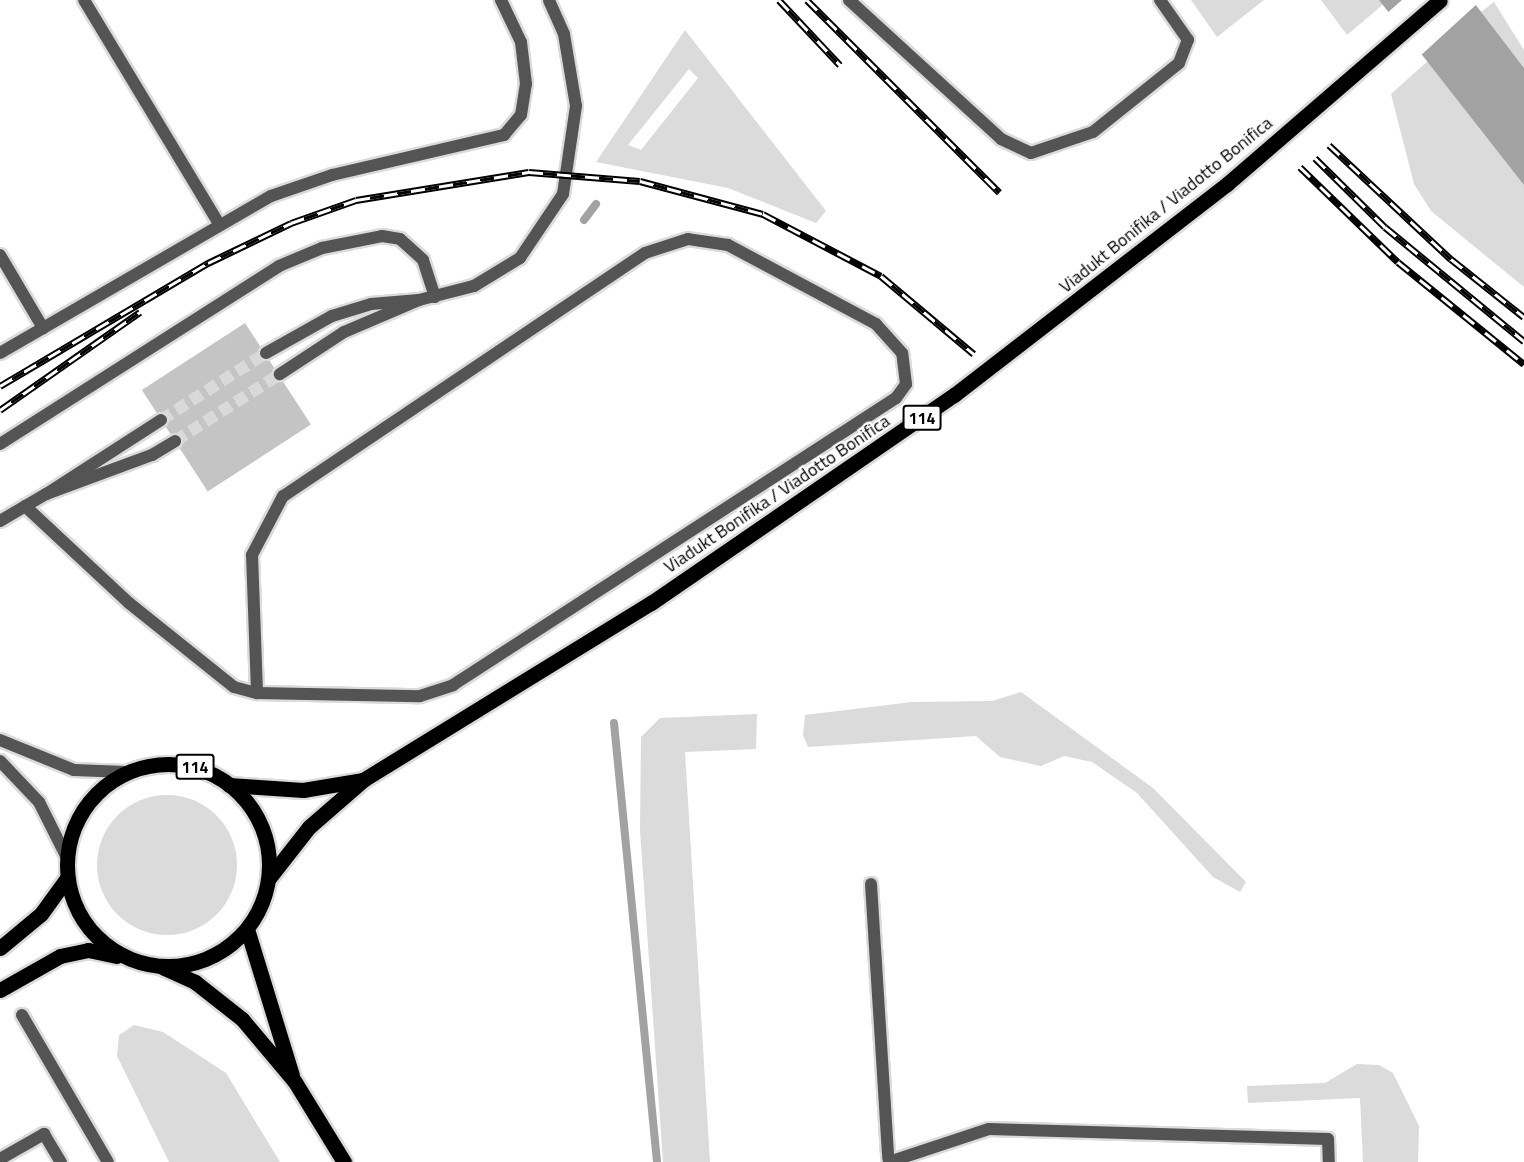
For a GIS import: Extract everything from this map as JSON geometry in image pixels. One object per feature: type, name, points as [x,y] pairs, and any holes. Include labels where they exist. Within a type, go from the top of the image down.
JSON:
[{"type":"main road","name":"Viadukt Bonifika / Viadotto Bonifica","points":[[363,780],[651,603],[954,395],[1227,184],[1440,0]]},
{"type":"main road","name":"114","points":[[127,958],[86,926],[67,878],[66,856],[79,815],[92,798],[126,772],[179,765],[229,785],[303,790],[363,780]]},
{"type":"main road","name":"114","points":[[159,966],[208,958],[247,929],[269,878],[309,827],[363,780]]},
{"type":"main road","name":"114","points":[[229,785],[261,826],[269,878]]},
{"type":"main road","points":[[0,948],[40,914],[67,878]]},
{"type":"main road","name":"114","points":[[247,929],[295,1082]]},
{"type":"main road","name":"114","points":[[0,990],[60,956],[88,950],[159,966],[195,982],[231,1010],[295,1082],[344,1162]]},
{"type":"street","points":[[84,0],[219,224]]},
{"type":"street","points":[[0,353],[219,224],[271,196],[332,175],[504,135],[521,115],[526,84],[521,42],[501,0]]},
{"type":"street","points":[[266,353],[332,316],[371,304],[419,300],[474,286],[520,258],[563,194],[576,106],[564,34],[549,0]]},
{"type":"street","points":[[849,0],[1001,139],[1031,153],[1093,132],[1179,63],[1188,40],[1160,0]]},
{"type":"street","points":[[0,444],[117,375],[279,266],[322,248],[374,237],[400,240],[423,260],[435,297]]},
{"type":"street","points":[[26,506],[202,666],[234,687],[257,693],[420,696],[453,685],[896,398],[906,384],[902,352],[876,324],[728,245],[688,239],[645,253],[283,496],[252,555],[257,693]]},
{"type":"street","points":[[0,255],[43,327]]},
{"type":"street","points":[[280,374],[344,332],[419,300]]},
{"type":"street","points":[[0,521],[161,420]]},
{"type":"street","points":[[46,494],[175,441]]},
{"type":"street","points":[[0,740],[74,770],[126,772]]},
{"type":"street","points":[[0,761],[39,802],[66,856]]},
{"type":"street","points":[[870,884],[889,1160],[988,1129],[1328,1138],[1329,1162]]},
{"type":"street","points":[[22,1015],[108,1162]]},
{"type":"street","points":[[0,1159],[44,1134],[61,1162]]},
{"type":"shaded area","points":[[1191,0],[1264,0],[1217,37]]},
{"type":"shaded area","points":[[1321,0],[1385,0],[1386,2],[1347,35]]},
{"type":"shaded area","points":[[1379,0],[1472,0],[1524,68],[1524,185]]},
{"type":"shaded area","points":[[1494,2],[1524,50],[1524,68],[1481,12]]},
{"type":"shaded area","points":[[685,30],[826,211],[816,223],[728,188],[596,162]],"holes":[[[689,69],[698,78],[641,150],[628,145]]]},
{"type":"shaded area","points":[[1431,58],[1524,180],[1524,287],[1431,211],[1414,184],[1391,94]]},
{"type":"shaded area","points":[[1021,692],[1153,788],[1246,882],[1240,892],[1213,877],[1137,793],[1092,762],[1064,756],[1041,766],[1000,757],[976,736],[808,747],[803,735],[805,715],[912,702],[992,701]]},
{"type":"shaded area","points":[[757,714],[756,749],[685,752],[710,1162],[663,1162],[640,830],[641,737],[660,718]]},
{"type":"shaded area","points":[[167,795],[194,801],[206,807],[216,816],[225,826],[231,838],[237,865],[231,892],[225,904],[216,914],[206,923],[194,929],[167,935],[140,929],[128,923],[118,914],[109,904],[103,892],[97,865],[103,838],[109,826],[118,816],[128,807],[140,801]]},
{"type":"shaded area","points":[[134,1025],[163,1032],[226,1073],[280,1162],[169,1162],[117,1056],[119,1035]]},
{"type":"shaded area","points":[[1357,1064],[1379,1065],[1393,1073],[1419,1126],[1418,1162],[1363,1162],[1360,1098],[1248,1103],[1247,1086],[1325,1083]]},
{"type":"pier","points":[[1402,0],[1476,0],[1478,3],[1419,57],[1386,14]]},
{"type":"building","points":[[245,323],[311,424],[208,491],[142,390]]},
{"type":"waterway","points":[[584,220],[596,204]]},
{"type":"waterway","points":[[614,723],[657,1162]]},
{"type":"tunnel","points":[[161,420],[266,353]]},
{"type":"tunnel","points":[[175,441],[280,374]]},
{"type":"railway","points":[[779,0],[840,65]]},
{"type":"railway","points":[[807,0],[999,192]]},
{"type":"railway","points":[[1329,145],[1451,259],[1524,317]]},
{"type":"railway","points":[[1315,158],[1385,227],[1524,341]]},
{"type":"railway","points":[[1300,167],[1398,262],[1524,364]]},
{"type":"railway","points":[[0,386],[208,263],[291,223],[356,200],[529,172],[640,181],[763,214],[881,276],[974,354]]},
{"type":"railway","points":[[0,410],[140,312]]}]
